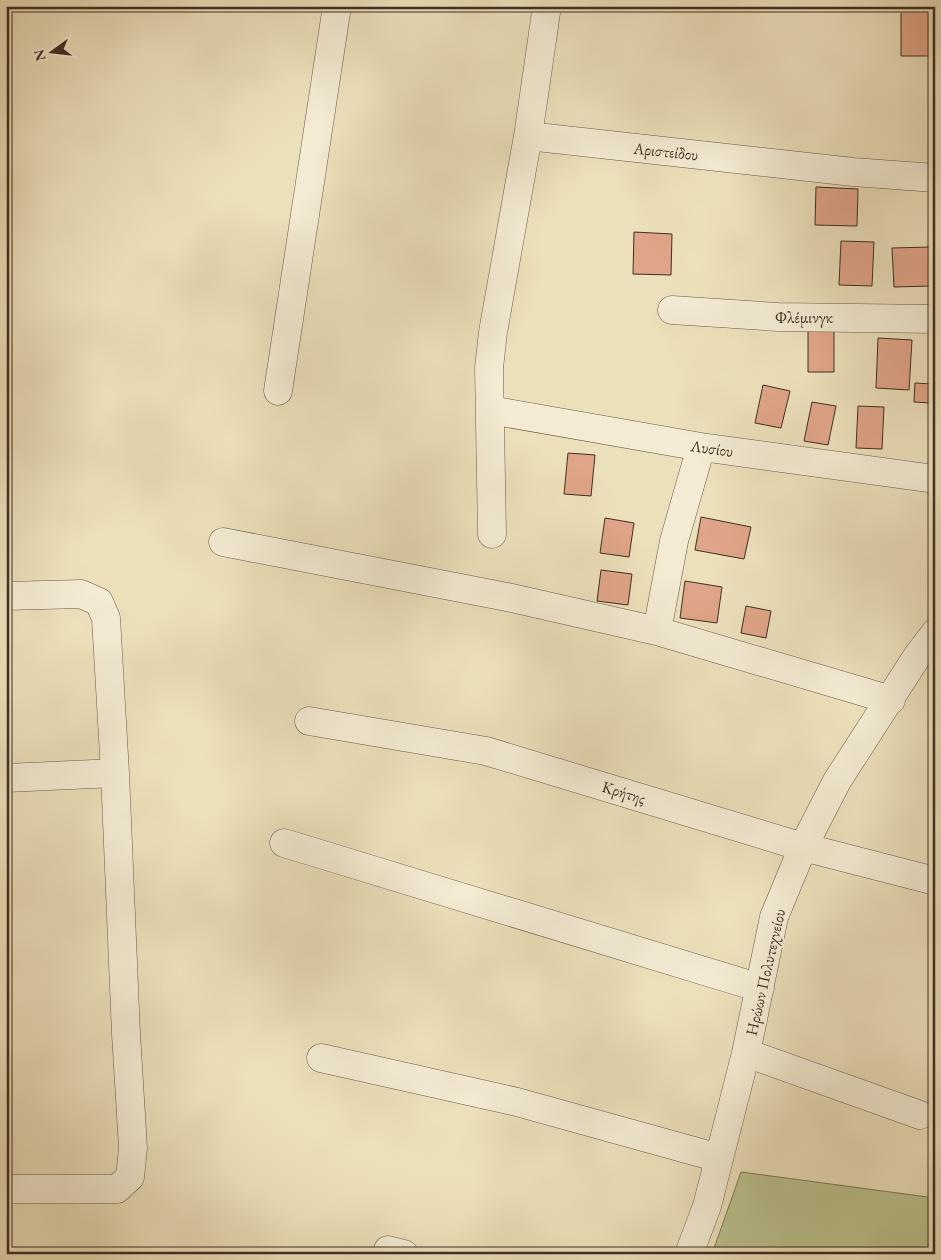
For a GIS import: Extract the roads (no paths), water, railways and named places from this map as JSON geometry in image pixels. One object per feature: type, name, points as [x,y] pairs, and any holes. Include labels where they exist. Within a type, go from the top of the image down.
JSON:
[{"type":"street","points":[[278,391],[338,6]]},
{"type":"street","points":[[492,534],[489,368],[493,332],[528,136],[547,6]]},
{"type":"street","name":"Αριστείδου","points":[[528,136],[843,171],[935,178]]},
{"type":"street","name":"Φλέμινγκ","points":[[672,310],[778,317],[935,319]]},
{"type":"street","name":"Λυσίου","points":[[490,410],[701,447],[935,479]]},
{"type":"street","points":[[657,631],[674,541],[701,447]]},
{"type":"street","points":[[223,542],[506,597],[657,631],[891,700]]},
{"type":"street","points":[[6,596],[81,594],[99,602],[106,618],[116,773],[126,1034],[133,1148],[130,1177],[117,1189],[6,1189]]},
{"type":"street","name":"Ηρώων Πολυτεχνείου","points":[[689,1254],[707,1206],[746,1053],[774,917],[804,847],[837,781],[891,700],[918,655],[935,633]]},
{"type":"street","name":"Κρήτης","points":[[309,721],[486,750],[804,847],[935,881]]},
{"type":"street","points":[[6,778],[116,773]]},
{"type":"street","points":[[284,843],[760,988]]},
{"type":"street","points":[[746,1053],[920,1115]]},
{"type":"street","points":[[322,1058],[517,1102],[719,1158]]}]
